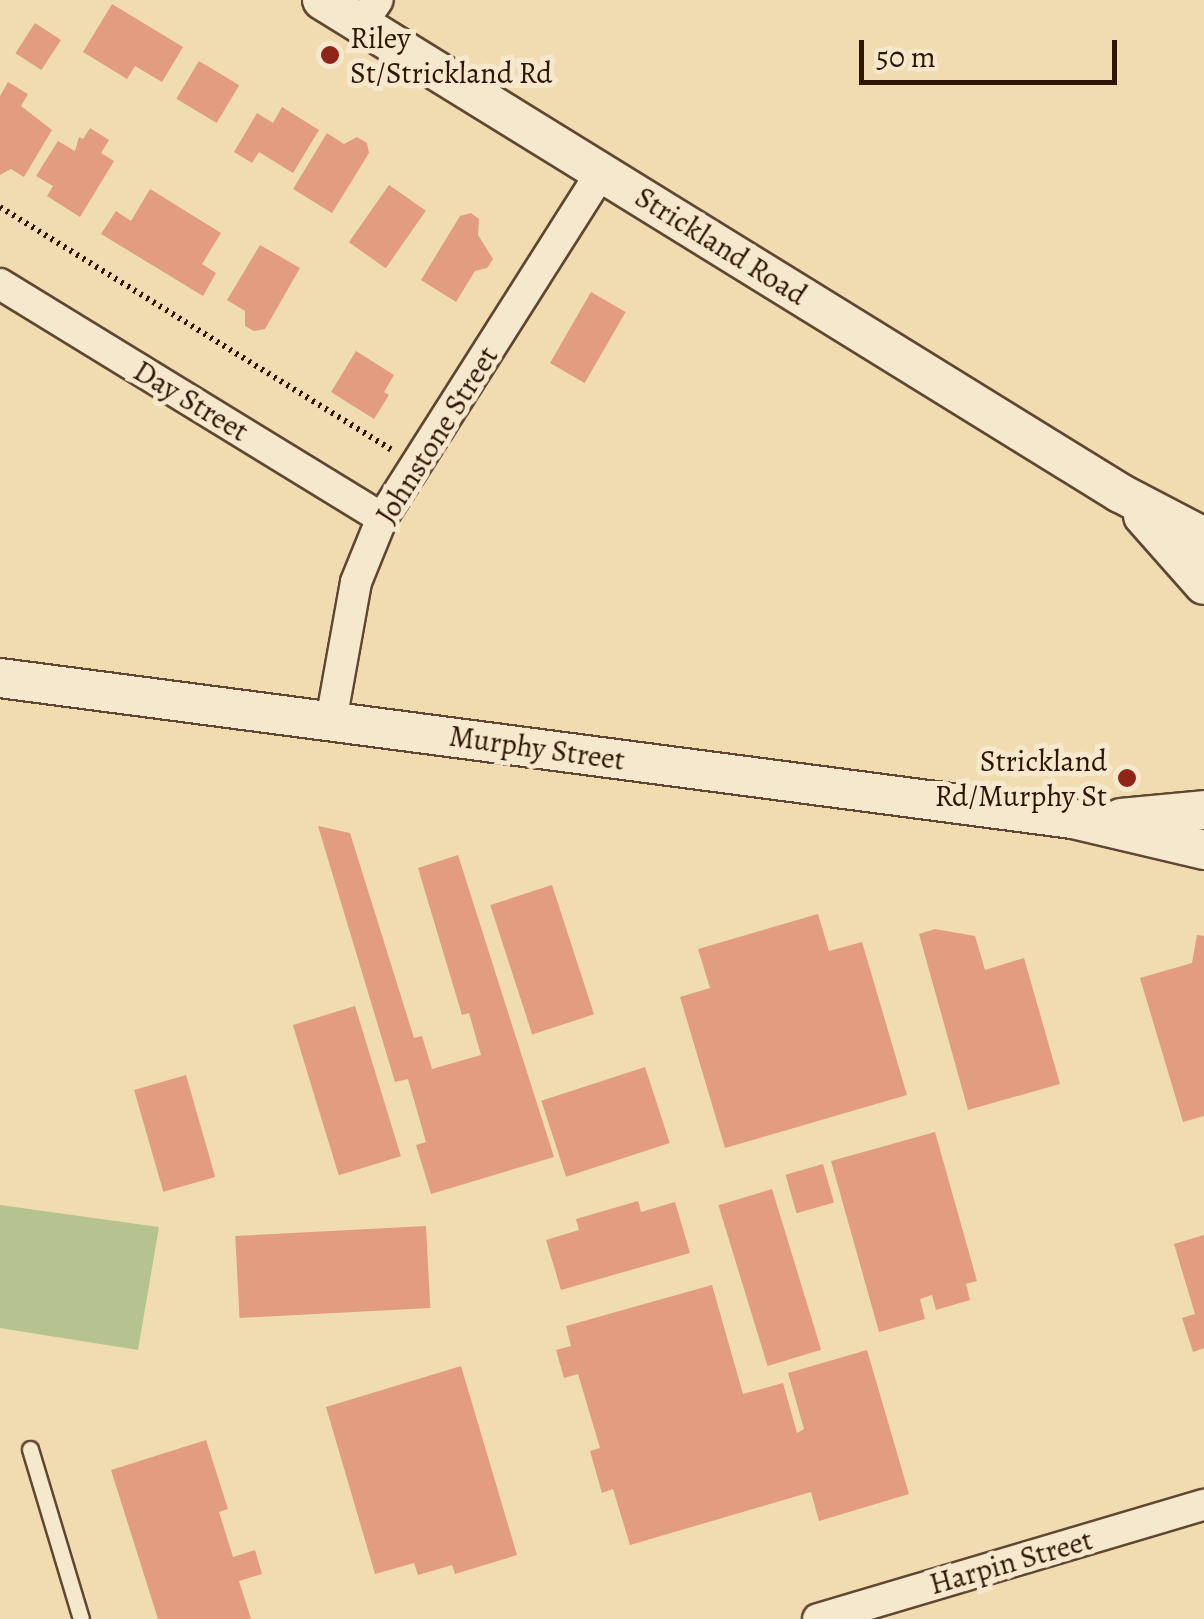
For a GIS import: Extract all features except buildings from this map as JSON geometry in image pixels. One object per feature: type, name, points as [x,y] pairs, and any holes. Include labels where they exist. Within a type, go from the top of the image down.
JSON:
[{"type":"street","name":"Strickland Road","points":[[322,0],[370,12],[602,172],[1120,493],[1204,537]]},
{"type":"street","name":"Johnstone Street","points":[[331,721],[356,582],[382,518],[602,172]]},
{"type":"street","name":"Day Street","points":[[0,284],[382,518]]},
{"type":"street","name":"Strickland Road","points":[[1120,493],[1204,585]]},
{"type":"street","name":"Murphy Street","points":[[0,678],[1073,819],[1204,850]]},
{"type":"street","name":"Murphy Street","points":[[1073,819],[1153,818],[1204,810]]},
{"type":"street","name":"Harpin Street","points":[[818,1619],[1204,1505]]},
{"type":"lane","points":[[30,1450],[81,1619]]},
{"type":"path","points":[[0,208],[392,450]]},
{"type":"green space","points":[[0,1205],[159,1227],[138,1350],[0,1328]]},
{"type":"place","name":"Riley St/Strickland Rd","points":[[330,55]]},
{"type":"place","name":"Strickland Rd/Murphy St","points":[[1127,778]]}]
